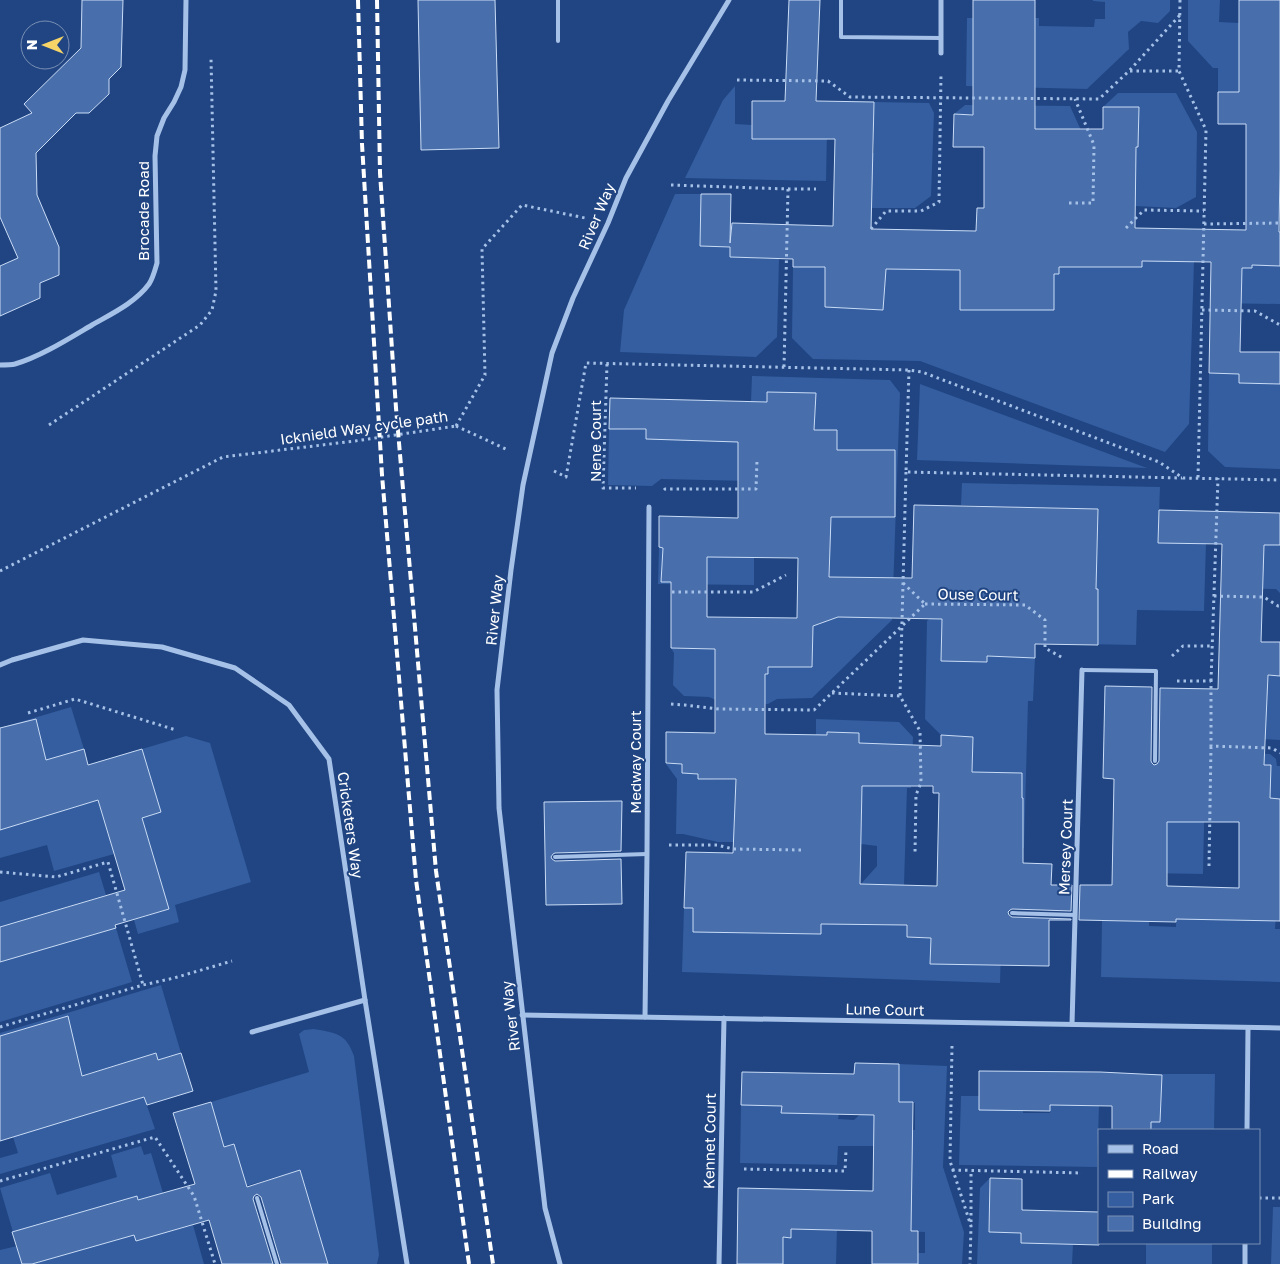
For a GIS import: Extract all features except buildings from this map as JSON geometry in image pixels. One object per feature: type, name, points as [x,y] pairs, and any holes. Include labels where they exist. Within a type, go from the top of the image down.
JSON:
[{"type":"street","name":"Brocade Road","points":[[0,365],[14,365],[30,359],[90,327],[138,295],[149,284],[155,273],[157,263],[155,156],[157,136],[164,118],[181,87],[184,70],[186,0]]},
{"type":"street","name":"River Way","points":[[560,1264],[545,1208],[498,808],[497,690],[511,570],[523,485],[552,353],[573,298],[608,223],[626,178],[668,101],[730,0]]},
{"type":"street","points":[[941,0],[941,53]]},
{"type":"street","name":"Medway Court","points":[[645,1017],[649,507]]},
{"type":"street","name":"Cricketers Way","points":[[0,665],[83,640],[162,647],[235,668],[289,705],[329,759],[364,1000],[407,1264]]},
{"type":"street","name":"Mersey Court","points":[[1072,1024],[1082,670]]},
{"type":"street","points":[[252,1032],[364,1000]]},
{"type":"street","name":"Lune Court","points":[[522,1015],[1280,1028]]},
{"type":"street","name":"Kennet Court","points":[[719,1264],[724,1018]]},
{"type":"street","points":[[1247,1129],[1248,1028]]},
{"type":"street","points":[[1245,1244],[1245,1264]]},
{"type":"lane","points":[[558,0],[558,41]]},
{"type":"lane","points":[[841,0],[841,37],[941,38]]},
{"type":"lane","points":[[1082,670],[1156,670],[1154,762]]},
{"type":"lane","points":[[555,857],[647,854]]},
{"type":"lane","points":[[1012,913],[1075,915]]},
{"type":"lane","points":[[257,1198],[277,1264]]},
{"type":"path","points":[[1180,0],[1179,71],[1206,130],[1198,478]]},
{"type":"path","points":[[736,80],[828,81],[850,97],[1099,99],[1129,71],[1180,15]]},
{"type":"path","points":[[871,229],[886,211],[921,211],[940,202],[941,53]]},
{"type":"path","points":[[1129,71],[1179,71]]},
{"type":"path","points":[[1069,203],[1093,203],[1094,145],[1075,99]]},
{"type":"path","points":[[671,185],[816,189]]},
{"type":"path","points":[[784,368],[788,189]]},
{"type":"path","name":"Icknield Way cycle path","points":[[0,571],[224,457],[456,426],[485,375],[482,248],[522,205],[608,223]]},
{"type":"path","points":[[1126,228],[1144,210],[1204,211]]},
{"type":"path","points":[[1204,224],[1280,224]]},
{"type":"path","points":[[1202,310],[1255,311],[1280,325]]},
{"type":"path","name":"Nene Court","points":[[554,471],[566,477],[586,363],[607,364],[603,488],[638,488]]},
{"type":"path","points":[[607,364],[910,370],[922,372],[1159,462],[1183,478]]},
{"type":"path","points":[[910,370],[900,696],[920,731],[921,783],[916,795],[915,853]]},
{"type":"path","points":[[456,426],[511,451]]},
{"type":"path","points":[[656,488],[756,489],[757,460]]},
{"type":"path","points":[[906,472],[1280,480]]},
{"type":"path","points":[[1209,866],[1211,681],[1218,478]]},
{"type":"path","points":[[649,507],[665,489]]},
{"type":"path","points":[[648,592],[753,592],[786,575]]},
{"type":"path","points":[[648,703],[679,704],[719,709],[814,710],[926,604],[903,583]]},
{"type":"path","points":[[1214,596],[1264,597],[1280,606]]},
{"type":"path","name":"Ouse Court","points":[[926,604],[1025,605],[1045,620],[1045,648],[1082,670]]},
{"type":"path","points":[[1156,670],[1183,646],[1212,646]]},
{"type":"path","points":[[1156,680],[1211,681]]},
{"type":"path","points":[[832,693],[900,696]]},
{"type":"path","points":[[28,713],[76,699],[176,730]]},
{"type":"path","points":[[1211,746],[1272,748],[1280,752]]},
{"type":"path","points":[[647,844],[717,845],[733,849],[803,850]]},
{"type":"path","points":[[0,872],[56,877],[108,862],[143,985]]},
{"type":"path","points":[[0,1027],[143,985],[232,962]]},
{"type":"path","points":[[952,1022],[950,1161],[971,1226]]},
{"type":"path","points":[[0,1181],[155,1137],[194,1196],[215,1264]]},
{"type":"path","points":[[721,1168],[845,1171],[846,1150]]},
{"type":"path","points":[[952,1170],[1082,1174]]},
{"type":"path","points":[[970,1264],[971,1171]]},
{"type":"path","points":[[1260,1198],[1280,1198]]},
{"type":"green space","points":[[1093,0],[1170,0],[1170,11],[1158,23],[1141,21],[1128,32],[1129,49],[1087,89],[966,86],[967,18],[1039,18],[1039,26],[1094,27],[1095,19],[1105,19],[1105,2]]},
{"type":"green space","points":[[1188,0],[1220,0],[1219,22],[1239,23],[1239,36],[1248,92],[1218,92],[1218,68],[1213,68],[1188,41]]},
{"type":"green space","points":[[735,86],[735,124],[752,125],[752,139],[827,133],[826,181],[685,178],[723,100]]},
{"type":"green space","points":[[1118,93],[1176,93],[1197,132],[1196,197],[1176,208],[1135,206],[1136,166],[1123,166],[1138,107],[1103,107]]},
{"type":"green space","points":[[874,102],[929,103],[934,113],[931,196],[915,208],[872,208],[872,171],[860,153],[874,153]]},
{"type":"green space","points":[[965,105],[1070,106],[1089,148],[1030,192],[1028,116],[954,114]]},
{"type":"green space","points":[[675,194],[701,194],[700,246],[730,247],[730,257],[779,259],[777,337],[756,357],[620,352],[624,310]]},
{"type":"green space","points":[[1131,253],[1194,261],[1189,424],[1165,452],[920,361],[813,359],[792,338],[793,267],[821,267],[914,256],[1039,274],[1059,274],[1059,267],[1131,267]]},
{"type":"green space","points":[[1252,256],[1280,266],[1280,304],[1211,303],[1212,267],[1252,268]]},
{"type":"green space","points":[[1209,373],[1239,374],[1240,383],[1280,384],[1280,469],[1225,467],[1208,451]]},
{"type":"green space","points":[[752,376],[890,380],[900,393],[892,620],[812,698],[777,699],[768,704],[723,703],[709,697],[684,696],[673,685],[674,653],[671,648],[723,649],[743,674],[768,674],[768,667],[812,667],[813,606],[828,606],[830,558],[818,517],[832,517],[837,431],[814,430],[815,393],[767,392],[767,402],[751,401]]},
{"type":"green space","points":[[920,384],[1147,468],[917,460]]},
{"type":"green space","points":[[609,429],[679,430],[751,440],[750,481],[661,479],[652,486],[608,485]]},
{"type":"green space","points":[[962,483],[1160,487],[1158,543],[1206,543],[1204,611],[1137,610],[1136,645],[1082,644],[1098,636],[1098,589],[1078,589],[1097,545],[1098,509],[1032,507],[1032,513],[1016,507],[961,505]]},
{"type":"green space","points":[[1267,538],[1266,545],[1280,545],[1280,593],[1276,589],[1221,588],[1222,551],[1251,551]]},
{"type":"green space","points":[[659,547],[709,549],[754,558],[754,585],[658,584]]},
{"type":"green space","points":[[936,612],[988,614],[942,621],[941,661],[986,662],[987,656],[1035,658],[1033,701],[1028,701],[1024,848],[1004,847],[1000,983],[682,972],[684,908],[714,908],[758,933],[821,934],[821,907],[859,925],[886,925],[908,920],[907,937],[929,938],[972,779],[973,737],[941,735],[925,719],[927,621]]},
{"type":"green space","points":[[1249,675],[1280,676],[1280,740],[1217,737]]},
{"type":"green space","points":[[71,707],[84,749],[44,761],[0,728]]},
{"type":"green space","points":[[816,719],[899,722],[913,737],[911,788],[907,788],[904,885],[860,885],[877,866],[877,846],[861,844],[862,804],[858,786],[859,733],[827,732],[827,735],[816,735]]},
{"type":"green space","points":[[186,736],[210,743],[251,882],[175,905],[179,922],[138,934],[134,920],[169,909],[142,818],[161,812],[142,749]]},
{"type":"green space","points":[[1220,752],[1270,754],[1276,759],[1277,766],[1280,766],[1280,799],[1270,798],[1270,765],[1220,764]]},
{"type":"green space","points":[[666,764],[682,764],[682,773],[698,774],[698,779],[738,780],[809,842],[718,842],[676,834],[677,779]]},
{"type":"green space","points":[[1205,781],[1203,874],[1144,873],[1144,847],[1167,848],[1167,824],[1138,805]]},
{"type":"green space","points":[[98,800],[114,854],[54,871],[47,845],[0,858],[0,830]]},
{"type":"green space","points":[[99,872],[106,895],[0,927],[0,902]]},
{"type":"green space","points":[[1176,912],[1194,919],[1239,920],[1276,913],[1275,929],[1280,929],[1280,982],[1101,977],[1102,921],[1149,921],[1149,926],[1176,927]]},
{"type":"green space","points":[[116,928],[132,982],[0,1022],[0,962]]},
{"type":"green space","points":[[161,985],[181,1053],[158,1060],[156,1053],[44,1087],[0,1119],[0,1033]]},
{"type":"green space","points":[[314,1029],[334,1033],[344,1038],[354,1056],[379,1255],[377,1264],[328,1264],[300,1170],[246,1186],[234,1144],[224,1147],[211,1102],[309,1072],[299,1034],[304,1030]]},
{"type":"green space","points":[[899,1064],[947,1066],[943,1167],[964,1232],[962,1264],[918,1264],[918,1253],[925,1253],[925,1232],[897,1231],[899,1130],[915,1130],[915,1103],[899,1102]]},
{"type":"green space","points":[[1146,1074],[1215,1074],[1214,1129],[1151,1129],[1151,1122],[1160,1122],[1161,1099],[1145,1098]]},
{"type":"green space","points":[[961,1096],[979,1096],[979,1110],[1006,1110],[1006,1096],[1023,1097],[1023,1113],[1050,1113],[1050,1105],[1099,1106],[1097,1167],[959,1165]]},
{"type":"green space","points":[[144,1097],[155,1129],[0,1174],[0,1158],[18,1153],[13,1137]]},
{"type":"green space","points":[[874,1101],[874,1146],[838,1146],[837,1165],[740,1163],[741,1105],[794,1106],[813,1114],[839,1114],[838,1119],[854,1120]]},
{"type":"green space","points":[[141,1146],[144,1155],[151,1153],[163,1193],[138,1200],[136,1196],[13,1232],[0,1188],[50,1173],[57,1195],[117,1177],[111,1155]]},
{"type":"green space","points":[[990,1178],[989,1232],[1021,1233],[1073,1244],[1072,1264],[977,1264],[980,1188]]},
{"type":"green space","points":[[1273,1207],[1280,1207],[1280,1264],[1271,1264]]},
{"type":"green space","points":[[738,1220],[770,1237],[791,1238],[791,1228],[837,1229],[836,1264],[737,1264]]},
{"type":"green space","points":[[193,1225],[204,1264],[32,1264],[147,1231],[149,1237]]},
{"type":"green space","points":[[1146,1244],[1212,1244],[1212,1264],[1146,1264]]},
{"type":"green space","points":[[17,1246],[22,1264],[0,1264],[0,1250]]},
{"type":"railway","points":[[358,0],[362,144],[382,475],[416,880],[469,1264]]},
{"type":"railway","points":[[377,0],[380,173],[396,408],[436,871],[493,1264]]}]
